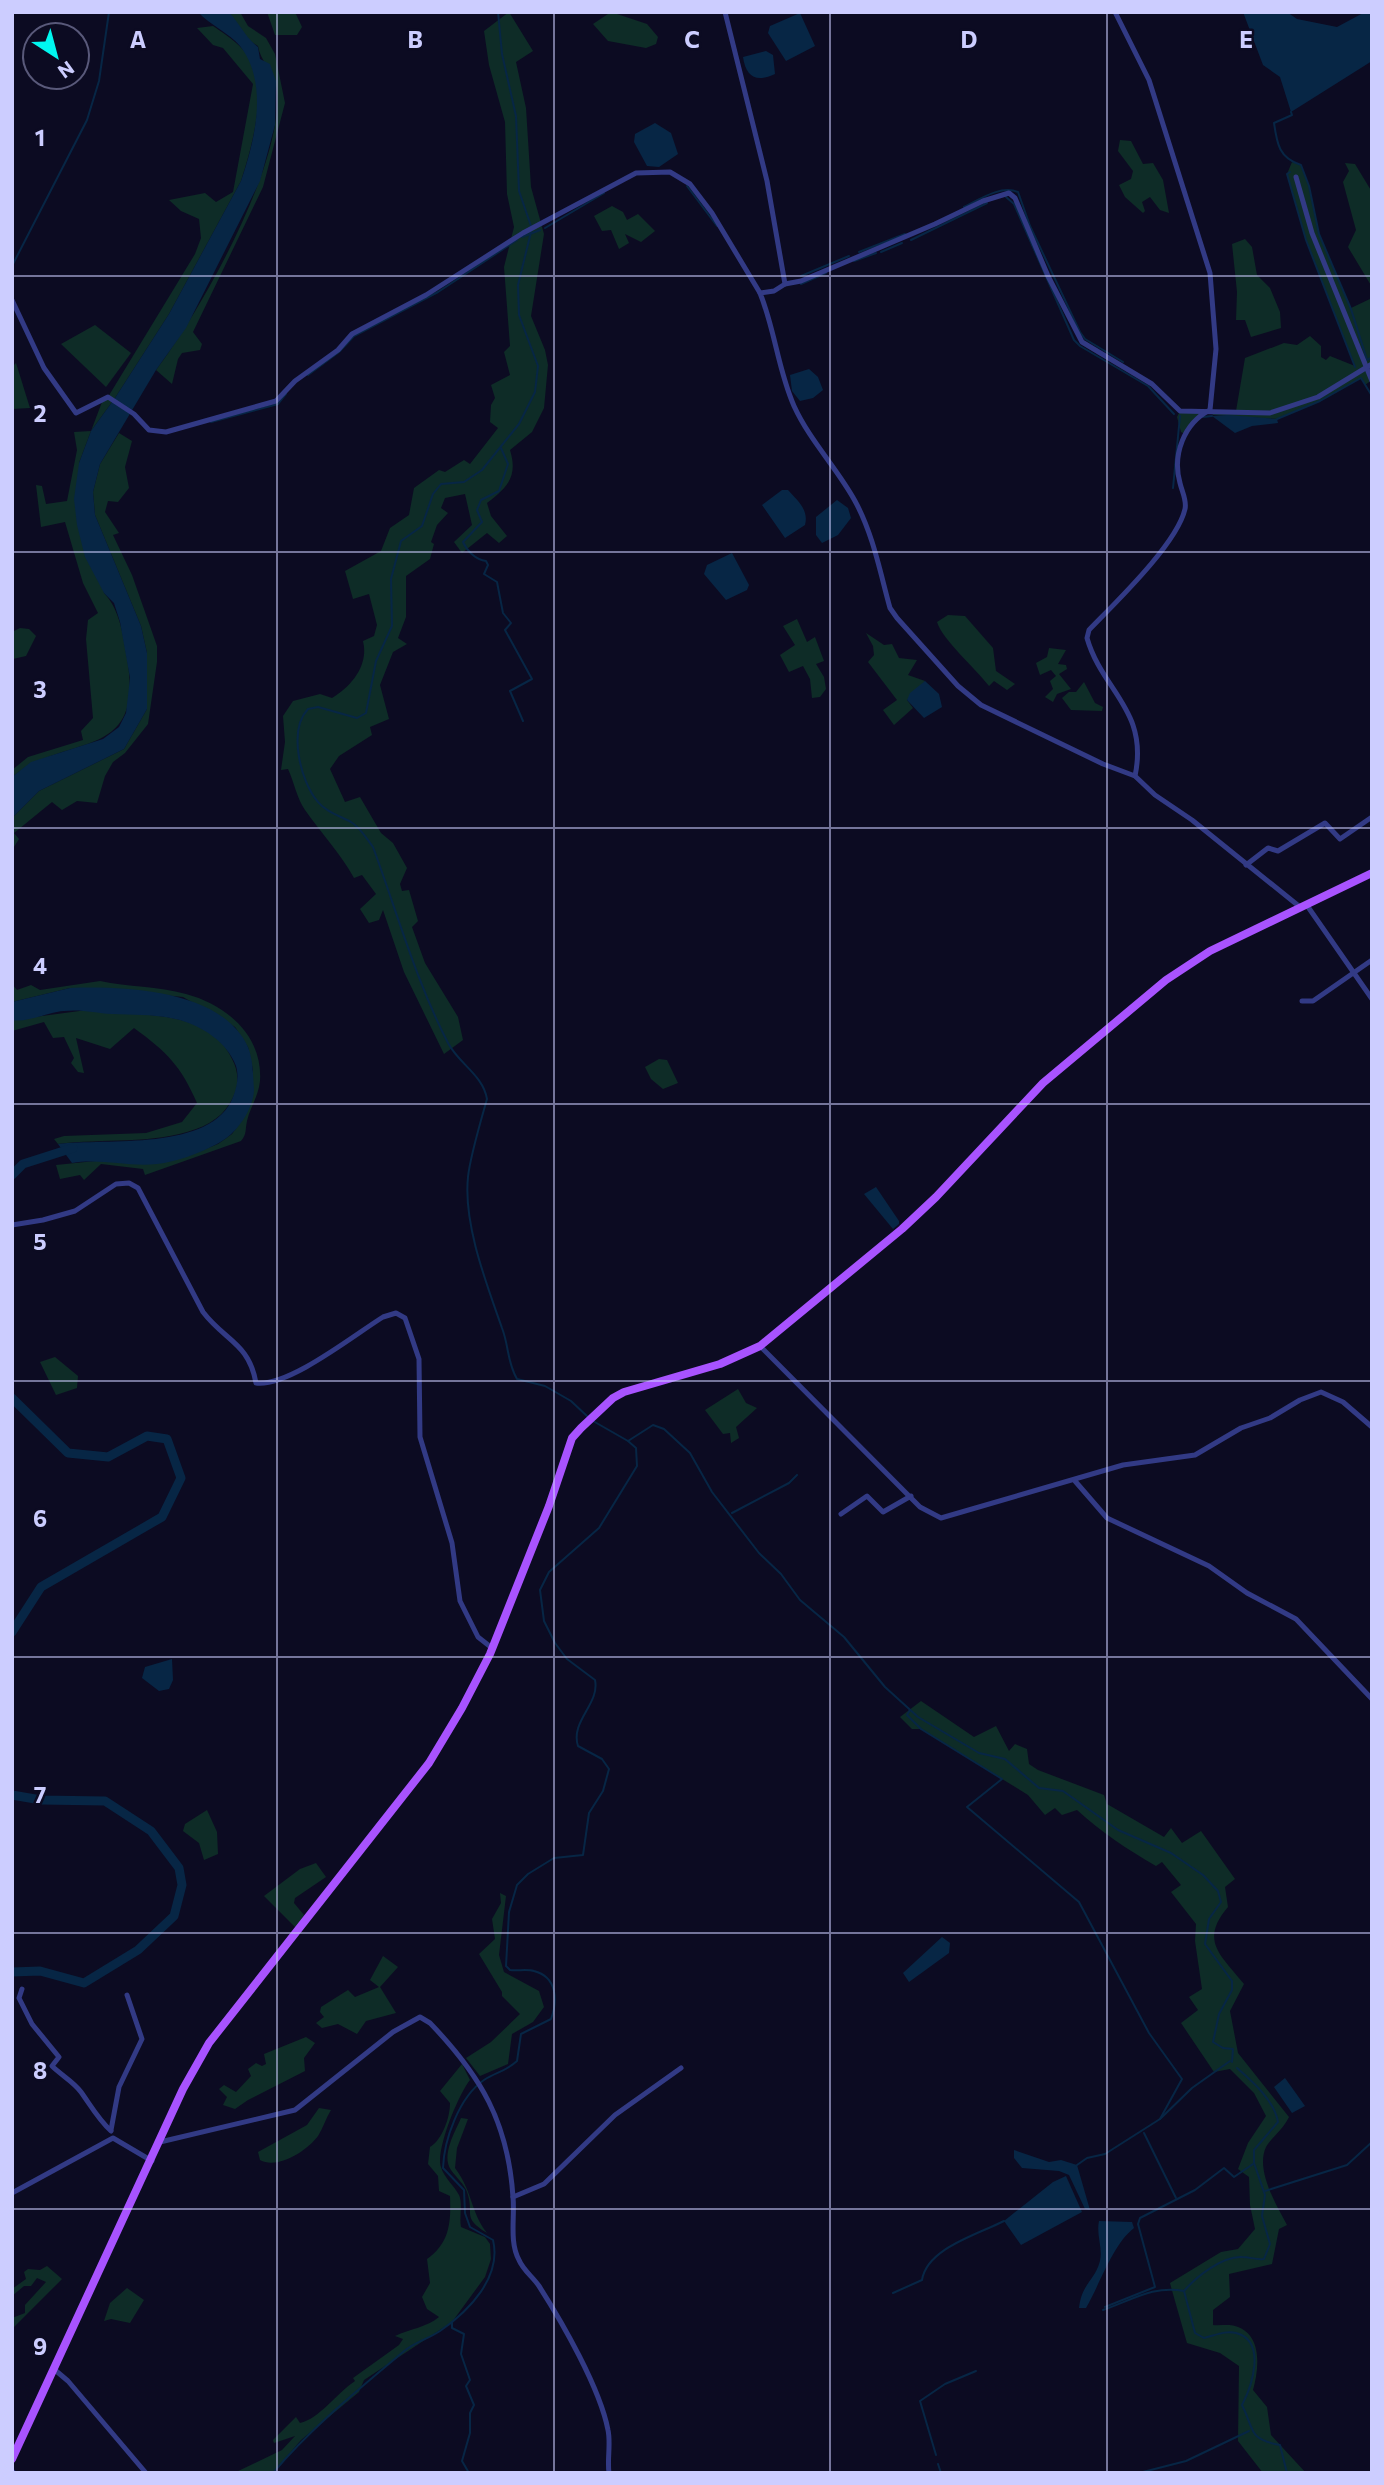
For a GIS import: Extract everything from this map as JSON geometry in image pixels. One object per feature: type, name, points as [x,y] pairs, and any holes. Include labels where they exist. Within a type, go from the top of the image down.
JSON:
[{"type":"main road","points":[[12,2459],[183,2089],[220,2026],[429,1763],[463,1708],[492,1647],[549,1506],[572,1438],[600,1410],[624,1392],[720,1364],[760,1346],[911,1220],[1043,1083],[1166,979],[1210,951],[1370,876]]},
{"type":"street","points":[[725,12],[767,181],[785,284]]},
{"type":"street","points":[[1115,12],[1149,80],[1210,273],[1216,349],[1210,410]]},
{"type":"street","points":[[12,300],[44,368],[76,413],[110,398],[134,414],[149,429],[166,432],[266,406],[276,401],[295,381],[338,350],[352,334],[426,295],[523,233],[636,173],[670,172],[690,184],[712,213],[761,293],[771,321],[781,372],[795,409],[855,500],[871,533],[890,608],[897,618],[958,686],[981,705],[1103,764],[1135,776],[1154,795],[1192,820],[1246,865],[1303,906],[1372,999]]},
{"type":"street","points":[[1296,177],[1312,233],[1372,381]]},
{"type":"street","points":[[761,293],[801,281],[983,201],[1009,193],[1016,198],[1048,276],[1082,342],[1152,384],[1180,411],[1270,413],[1318,397],[1372,364]]},
{"type":"street","points":[[1135,776],[1139,749],[1127,708],[1087,638],[1089,630],[1142,573],[1172,534],[1183,514],[1186,506],[1179,481],[1179,449],[1196,419],[1210,410]]},
{"type":"street","points":[[1246,865],[1268,848],[1278,851],[1325,823],[1340,839],[1372,817]]},
{"type":"street","points":[[1303,1001],[1313,1001],[1372,960]]},
{"type":"street","points":[[12,1224],[43,1220],[75,1210],[116,1184],[129,1183],[138,1188],[203,1312],[214,1326],[245,1349],[256,1383],[271,1382],[295,1371],[383,1317],[396,1313],[405,1318],[419,1359],[420,1437],[452,1543],[460,1601],[478,1637],[492,1647]]},
{"type":"street","points":[[760,1346],[911,1496],[932,1514],[948,1519],[1010,1497],[1123,1465],[1195,1455],[1241,1428],[1270,1418],[1300,1400],[1321,1392],[1343,1402],[1372,1427]]},
{"type":"street","points":[[1075,1480],[1107,1518],[1209,1566],[1247,1592],[1296,1619],[1372,1699]]},
{"type":"street","points":[[841,1514],[867,1496],[883,1513],[901,1499],[911,1496]]},
{"type":"street","points":[[22,1989],[19,1998],[32,2024],[59,2057],[52,2066],[66,2081],[79,2089],[96,2116],[117,2138],[152,2161]]},
{"type":"street","points":[[111,2131],[119,2087],[142,2039],[127,1995]]},
{"type":"street","points":[[160,2142],[295,2110],[393,2032],[420,2017],[440,2033],[477,2080],[502,2129],[513,2197],[514,2244],[519,2261],[537,2284],[566,2332],[602,2410],[609,2432],[609,2473]]},
{"type":"street","points":[[513,2197],[544,2184],[615,2115],[681,2068]]},
{"type":"street","points":[[12,2193],[104,2142],[117,2138]]},
{"type":"street","points":[[55,2370],[68,2381],[146,2473]]},
{"type":"green space","points":[[229,12],[240,12],[248,26],[266,38],[275,54],[285,103],[263,187],[193,332],[202,344],[200,350],[182,353],[172,384],[156,370],[195,311],[237,233],[269,151],[276,115],[274,79],[258,46],[247,39]]},
{"type":"green space","points":[[267,12],[295,12],[302,27],[297,35],[275,35]]},
{"type":"green space","points":[[509,12],[533,51],[516,62],[526,108],[531,187],[544,234],[531,316],[548,365],[544,408],[532,432],[510,450],[513,467],[506,486],[487,503],[491,516],[507,536],[499,543],[487,533],[462,553],[454,542],[472,525],[465,494],[445,498],[441,508],[448,513],[437,525],[431,542],[434,544],[430,559],[406,576],[406,617],[398,638],[407,644],[393,652],[380,685],[389,719],[370,727],[372,735],[339,756],[330,769],[345,802],[360,797],[381,833],[393,843],[407,868],[400,884],[402,891],[409,890],[418,921],[412,927],[425,963],[458,1017],[463,1040],[444,1054],[404,972],[383,910],[379,920],[369,923],[360,909],[376,894],[362,875],[354,878],[302,806],[288,769],[281,770],[285,742],[283,716],[293,701],[320,694],[332,698],[346,687],[357,674],[364,658],[363,641],[374,636],[377,625],[369,594],[353,599],[345,571],[381,551],[390,528],[409,515],[414,488],[439,470],[445,472],[464,460],[470,464],[498,428],[490,422],[491,405],[495,398],[491,385],[510,375],[504,352],[510,346],[504,267],[514,227],[507,194],[505,122],[489,65],[484,31]]},
{"type":"green space","points":[[611,12],[647,24],[658,37],[656,44],[646,48],[608,41],[593,24]]},
{"type":"green space","points":[[213,26],[247,55],[257,81],[255,125],[245,169],[241,181],[169,314],[91,431],[102,402],[108,397],[195,254],[201,238],[199,219],[181,211],[169,200],[205,193],[216,202],[233,192],[253,84],[223,48],[213,45],[197,28]]},
{"type":"green space","points":[[1120,140],[1131,141],[1143,164],[1153,163],[1163,180],[1169,213],[1160,210],[1150,197],[1142,202],[1145,211],[1143,213],[1125,197],[1119,185],[1131,179],[1133,171],[1118,151]]},
{"type":"green space","points":[[1292,162],[1301,165],[1309,186],[1319,234],[1351,308],[1372,298],[1372,380],[1365,385],[1361,378],[1320,401],[1277,419],[1213,415],[1211,412],[1236,411],[1245,358],[1284,343],[1297,345],[1310,336],[1321,346],[1321,357],[1326,360],[1330,356],[1355,366],[1306,240],[1287,174]]},
{"type":"green space","points":[[1345,163],[1355,164],[1372,192],[1372,287],[1348,247],[1356,230],[1343,182],[1349,171]]},
{"type":"green space","points":[[612,206],[623,212],[627,220],[638,214],[655,231],[641,242],[625,234],[629,243],[619,249],[611,230],[602,231],[594,216]]},
{"type":"green space","points":[[1245,239],[1252,247],[1257,275],[1270,288],[1280,312],[1281,328],[1251,337],[1245,320],[1236,320],[1237,292],[1232,244]]},
{"type":"green space","points":[[95,325],[131,353],[106,387],[61,344]]},
{"type":"green space","points":[[16,363],[30,408],[12,409],[12,367]]},
{"type":"green space","points":[[1180,411],[1207,412],[1196,419],[1185,434],[1181,432],[1177,417]]},
{"type":"green space","points":[[91,431],[79,463],[104,593],[117,615],[124,641],[130,691],[125,715],[114,730],[98,740],[34,763],[12,777],[12,770],[28,757],[83,740],[81,731],[93,718],[86,639],[88,620],[98,613],[83,583],[65,522],[41,527],[36,485],[42,486],[46,504],[67,501],[77,450],[74,432]]},
{"type":"green space","points":[[119,433],[132,441],[125,467],[129,488],[118,502],[108,501],[105,512],[119,533],[113,535],[132,575],[157,646],[148,724],[125,753],[113,762],[105,776],[97,803],[77,801],[62,810],[52,802],[14,833],[19,839],[12,850],[12,818],[39,791],[124,749],[147,709],[147,653],[141,626],[95,515],[93,492],[100,464]]},
{"type":"green space","points":[[948,615],[965,616],[993,648],[996,671],[1015,684],[1007,690],[994,681],[989,686],[940,629],[937,622]]},
{"type":"green space","points":[[797,619],[807,642],[815,637],[824,661],[816,664],[824,677],[826,689],[820,697],[812,698],[810,679],[803,666],[789,672],[780,655],[795,645],[783,626]]},
{"type":"green space","points":[[20,628],[29,629],[36,636],[26,656],[13,659],[12,632]]},
{"type":"green space","points":[[866,633],[884,645],[892,644],[899,658],[917,660],[908,675],[925,681],[907,700],[913,708],[894,725],[883,710],[897,700],[868,662],[874,655],[873,646]]},
{"type":"green space","points":[[1049,648],[1066,650],[1058,664],[1066,665],[1067,669],[1059,674],[1071,689],[1057,694],[1053,702],[1045,697],[1053,689],[1050,681],[1056,676],[1051,670],[1040,675],[1036,663],[1047,657]]},
{"type":"green space","points":[[1084,682],[1095,703],[1103,707],[1102,711],[1071,710],[1062,698],[1069,692],[1076,692]]},
{"type":"green space","points":[[100,981],[186,994],[215,1006],[240,1025],[255,1050],[260,1081],[241,1141],[145,1175],[143,1169],[101,1164],[84,1180],[80,1175],[60,1179],[56,1165],[105,1160],[138,1164],[190,1155],[218,1144],[232,1134],[243,1119],[253,1070],[248,1047],[235,1027],[183,997],[70,988],[12,1002],[12,984],[17,990],[31,985],[40,990]]},
{"type":"green space","points":[[87,1010],[168,1017],[206,1030],[221,1042],[235,1066],[237,1086],[230,1104],[210,1123],[179,1134],[145,1139],[58,1144],[54,1139],[64,1136],[146,1133],[182,1122],[197,1103],[172,1061],[134,1028],[110,1049],[76,1038],[84,1073],[78,1072],[71,1063],[74,1058],[64,1037],[53,1038],[44,1022],[12,1031],[12,1020]]},
{"type":"green space","points":[[659,1059],[667,1060],[678,1083],[663,1089],[651,1079],[645,1067]]},
{"type":"green space","points":[[55,1357],[78,1376],[77,1388],[56,1395],[40,1362]]},
{"type":"green space","points":[[738,1389],[746,1403],[757,1408],[736,1427],[739,1438],[731,1443],[730,1433],[723,1434],[705,1410]]},
{"type":"green space","points":[[921,1701],[974,1737],[996,1726],[1009,1751],[1015,1744],[1027,1749],[1029,1764],[1038,1770],[1104,1795],[1107,1804],[1164,1837],[1171,1828],[1182,1843],[1201,1831],[1235,1879],[1225,1887],[1228,1907],[1219,1919],[1214,1939],[1221,1956],[1244,1984],[1230,2011],[1238,2053],[1289,2117],[1266,2147],[1263,2156],[1265,2177],[1287,2225],[1279,2229],[1272,2264],[1229,2274],[1230,2297],[1213,2310],[1213,2325],[1235,2326],[1250,2336],[1257,2353],[1253,2390],[1267,2407],[1271,2435],[1306,2473],[1263,2473],[1238,2441],[1239,2366],[1220,2353],[1187,2343],[1170,2283],[1221,2252],[1238,2249],[1255,2229],[1250,2205],[1249,2177],[1238,2169],[1248,2143],[1266,2116],[1254,2093],[1230,2069],[1214,2072],[1181,2023],[1198,2010],[1189,1997],[1202,1989],[1195,1941],[1196,1924],[1171,1892],[1181,1885],[1162,1862],[1156,1866],[1145,1860],[1077,1810],[1062,1815],[1055,1808],[1045,1815],[1028,1795],[921,1729],[912,1729],[900,1717]]},
{"type":"green space","points":[[207,1810],[217,1832],[218,1854],[204,1860],[199,1843],[183,1831],[185,1824]]},
{"type":"green space","points":[[316,1863],[326,1877],[295,1898],[294,1903],[304,1915],[296,1928],[264,1896],[300,1869]]},
{"type":"green space","points":[[500,1893],[506,1896],[499,1955],[504,1972],[539,1991],[544,2007],[533,2022],[512,2034],[508,2064],[480,2076],[466,2058],[491,2042],[520,2014],[502,1996],[479,1954],[495,1939],[492,1919],[501,1903]]},
{"type":"green space","points":[[383,1956],[398,1967],[380,1987],[396,2013],[366,2021],[357,2034],[338,2024],[322,2028],[316,2023],[324,2017],[320,2012],[321,2007],[348,1990],[355,1997],[379,1987],[370,1980]]},
{"type":"green space","points":[[306,2037],[315,2043],[304,2058],[305,2071],[235,2109],[223,2105],[227,2097],[219,2089],[224,2085],[236,2092],[251,2076],[248,2069],[256,2063],[262,2066],[266,2064],[264,2054]]},
{"type":"green space","points":[[462,2064],[470,2080],[449,2122],[440,2159],[442,2171],[460,2199],[461,2227],[485,2237],[490,2244],[491,2259],[485,2277],[452,2322],[364,2380],[359,2392],[301,2440],[273,2473],[234,2473],[282,2450],[295,2436],[274,2443],[273,2440],[296,2417],[300,2423],[321,2411],[355,2381],[353,2378],[399,2345],[403,2339],[395,2336],[424,2326],[439,2317],[427,2309],[422,2297],[430,2283],[427,2259],[435,2253],[448,2231],[450,2196],[439,2191],[438,2176],[428,2164],[430,2147],[442,2134],[450,2109],[450,2103],[440,2091]]},
{"type":"green space","points":[[319,2108],[331,2110],[318,2136],[307,2147],[283,2161],[275,2163],[260,2160],[258,2152],[307,2125]]},
{"type":"green space","points":[[461,2118],[468,2119],[457,2148],[455,2168],[465,2185],[477,2217],[487,2233],[471,2219],[467,2192],[448,2164],[448,2151]]},
{"type":"green space","points":[[47,2266],[62,2279],[12,2329],[12,2318],[25,2313],[25,2305],[46,2282],[37,2278],[31,2286],[24,2286],[12,2296],[12,2289],[26,2279],[24,2272],[28,2269],[40,2270]]},
{"type":"green space","points":[[127,2288],[144,2300],[130,2323],[111,2319],[104,2321],[110,2303]]},
{"type":"water","points":[[198,12],[229,12],[258,47],[260,59],[270,64],[276,81],[275,125],[260,181],[186,328],[156,370],[100,464],[93,492],[95,515],[141,626],[147,653],[147,709],[124,749],[39,791],[12,818],[12,777],[31,762],[103,739],[119,727],[126,713],[130,678],[120,622],[114,603],[104,593],[85,557],[74,499],[79,463],[91,431],[169,314],[241,181],[251,148],[257,94],[249,61],[236,41]]},
{"type":"water","points":[[1243,12],[1287,12],[1297,19],[1337,27],[1365,12],[1372,12],[1372,61],[1291,112],[1280,77],[1263,65]]},
{"type":"water","points":[[800,13],[815,46],[786,61],[768,33],[770,26]]},
{"type":"water","points":[[766,51],[773,55],[775,74],[757,78],[749,74],[743,57]]},
{"type":"water","points":[[655,123],[671,133],[678,154],[659,167],[647,166],[634,142],[635,134]]},
{"type":"water","points":[[809,369],[818,377],[823,390],[813,398],[800,401],[792,391],[790,375]]},
{"type":"water","points":[[1212,416],[1277,419],[1278,423],[1252,426],[1235,433]]},
{"type":"water","points":[[782,490],[788,490],[799,502],[806,520],[805,525],[785,538],[762,505]]},
{"type":"water","points":[[837,500],[848,508],[851,518],[838,535],[822,543],[816,535],[816,517]]},
{"type":"water","points":[[732,553],[749,585],[747,590],[726,600],[704,574],[707,565]]},
{"type":"water","points":[[925,681],[939,694],[942,707],[924,718],[907,700],[910,693]]},
{"type":"water","points":[[70,988],[117,988],[169,995],[194,1002],[217,1013],[235,1028],[250,1052],[254,1089],[251,1105],[237,1128],[224,1140],[210,1147],[188,1157],[164,1163],[72,1163],[58,1144],[156,1139],[204,1127],[221,1115],[233,1097],[237,1078],[236,1066],[227,1050],[205,1031],[180,1020],[76,1010],[12,1020],[12,1002]]},
{"type":"water","points":[[876,1187],[899,1221],[893,1229],[864,1194]]},
{"type":"water","points":[[172,1659],[173,1680],[169,1689],[159,1691],[142,1678],[145,1667]]},
{"type":"water","points":[[942,1937],[950,1943],[949,1953],[909,1982],[903,1973]]},
{"type":"water","points":[[1285,2078],[1305,2106],[1292,2113],[1274,2087]]},
{"type":"water","points":[[1014,2150],[1049,2162],[1061,2160],[1077,2165],[1090,2210],[1085,2209],[1069,2175],[1059,2171],[1022,2168],[1014,2158]]},
{"type":"water","points":[[1066,2176],[1082,2212],[1021,2245],[1004,2221],[1053,2182]]},
{"type":"water","points":[[1099,2221],[1132,2222],[1134,2228],[1113,2254],[1086,2308],[1079,2308],[1085,2288],[1100,2261]]},
{"type":"waterway","points":[[12,266],[87,120],[99,81],[109,12]]},
{"type":"waterway","points":[[498,12],[502,54],[516,116],[519,191],[531,226]]},
{"type":"waterway","points":[[1291,112],[1292,115],[1274,123],[1278,144],[1288,158],[1301,165],[1309,186],[1319,234],[1351,309],[1367,360],[1372,357]]},
{"type":"waterway","points":[[1290,172],[1287,174],[1306,240],[1355,367]]},
{"type":"waterway","points":[[687,186],[717,226]]},
{"type":"waterway","points":[[964,207],[1005,190],[1018,192],[1030,226],[1080,332],[1085,339],[1123,362]]},
{"type":"waterway","points":[[545,228],[604,193]]},
{"type":"waterway","points":[[1006,197],[1014,204],[1074,340],[1148,386],[1174,414]]},
{"type":"waterway","points":[[911,240],[987,203]]},
{"type":"waterway","points":[[522,237],[540,230]]},
{"type":"waterway","points":[[531,232],[518,285],[519,315],[538,366],[535,392],[519,424],[482,470],[464,482],[441,484],[433,494],[422,526],[401,541],[391,579],[392,626],[376,661],[366,713],[357,718],[318,707],[308,709],[302,718],[298,742],[306,782],[318,802],[329,811],[355,824],[373,847],[417,971],[448,1043],[485,1091],[487,1099],[473,1149],[467,1195],[477,1254],[514,1373],[517,1379],[545,1386],[571,1401],[588,1417]]},
{"type":"waterway","points":[[859,252],[905,234]]},
{"type":"waterway","points":[[308,375],[339,352],[354,336],[438,292],[517,240]]},
{"type":"waterway","points":[[881,252],[902,243]]},
{"type":"waterway","points":[[854,261],[876,253]]},
{"type":"waterway","points":[[801,276],[849,256]]},
{"type":"waterway","points":[[801,284],[826,273]]},
{"type":"waterway","points":[[1277,419],[1320,401],[1361,378],[1372,396]]},
{"type":"waterway","points":[[211,422],[278,404],[286,394]]},
{"type":"waterway","points":[[1173,488],[1180,416]]},
{"type":"waterway","points":[[1203,417],[1212,416]]},
{"type":"waterway","points":[[501,448],[508,464],[499,491],[481,500],[477,510],[482,522],[463,542],[472,554],[486,561],[488,565],[484,574],[497,582],[503,613],[511,623],[505,630],[532,679],[510,691],[523,721]]},
{"type":"waterway","points":[[12,1175],[23,1164],[73,1148]]},
{"type":"waterway","points":[[12,1398],[68,1453],[108,1457],[147,1436],[167,1439],[181,1478],[162,1517],[41,1587],[12,1632]]},
{"type":"waterway","points":[[593,1421],[628,1441],[653,1425],[664,1429],[690,1453],[712,1492],[800,1600],[844,1637],[885,1687],[918,1717],[979,1753],[1005,1759],[1039,1788],[1063,1791],[1118,1830],[1171,1853],[1203,1875],[1218,1891],[1221,1902],[1209,1919],[1205,1944],[1232,1981],[1232,1990],[1219,2014],[1213,2042],[1223,2048],[1233,2049],[1232,2062]]},
{"type":"waterway","points":[[273,2473],[319,2425],[407,2349],[440,2331],[462,2314],[481,2292],[493,2267],[493,2240],[470,2227],[465,2213],[464,2190],[443,2168],[444,2157],[454,2120],[467,2097],[484,2080],[517,2061],[521,2034],[551,2019],[553,2012],[554,1990],[547,1978],[534,1971],[510,1970],[506,1966],[509,1912],[517,1885],[528,1874],[554,1858],[583,1855],[589,1813],[603,1791],[609,1769],[602,1759],[578,1746],[578,1729],[593,1697],[595,1680],[567,1659],[555,1643],[544,1621],[540,1590],[549,1572],[599,1528],[637,1466],[636,1448],[628,1441]]},
{"type":"waterway","points":[[732,1513],[789,1483],[797,1475]]},
{"type":"waterway","points":[[910,1710],[907,1715],[921,1729],[1002,1779],[967,1807],[1079,1902],[1149,2033],[1182,2079],[1160,2119]]},
{"type":"waterway","points":[[12,1795],[41,1800],[105,1801],[151,1831],[179,1868],[182,1885],[174,1916],[138,1950],[84,1983],[40,1971],[12,1972]]},
{"type":"waterway","points":[[1077,2165],[1087,2158],[1105,2154],[1160,2119],[1192,2088],[1230,2061]]},
{"type":"waterway","points":[[1237,2068],[1267,2099],[1278,2122],[1254,2150],[1254,2163],[1265,2195],[1262,2216],[1270,2244],[1264,2259],[1242,2257],[1226,2260],[1202,2274],[1184,2291],[1195,2333],[1204,2338],[1232,2332],[1246,2338],[1251,2345],[1254,2354],[1253,2376],[1242,2405],[1257,2436],[1269,2443],[1280,2445],[1287,2473]]},
{"type":"waterway","points":[[1144,2133],[1176,2198]]},
{"type":"waterway","points":[[1265,2191],[1347,2165],[1372,2142]]},
{"type":"waterway","points":[[1105,2307],[1155,2287],[1138,2224],[1140,2218],[1195,2190],[1224,2168],[1234,2177],[1253,2164]]},
{"type":"waterway","points":[[893,2293],[922,2280],[933,2259],[956,2243],[1004,2221]]},
{"type":"waterway","points":[[1103,2310],[1153,2292],[1184,2291]]},
{"type":"waterway","points":[[452,2322],[452,2328],[464,2334],[461,2354],[470,2380],[466,2386],[474,2405],[470,2413],[470,2433],[462,2461],[469,2473]]},
{"type":"waterway","points":[[936,2455],[920,2401],[945,2384],[976,2371]]},
{"type":"waterway","points":[[1139,2473],[1186,2461],[1249,2431]]},
{"type":"waterway","points":[[938,2464],[941,2473]]}]
